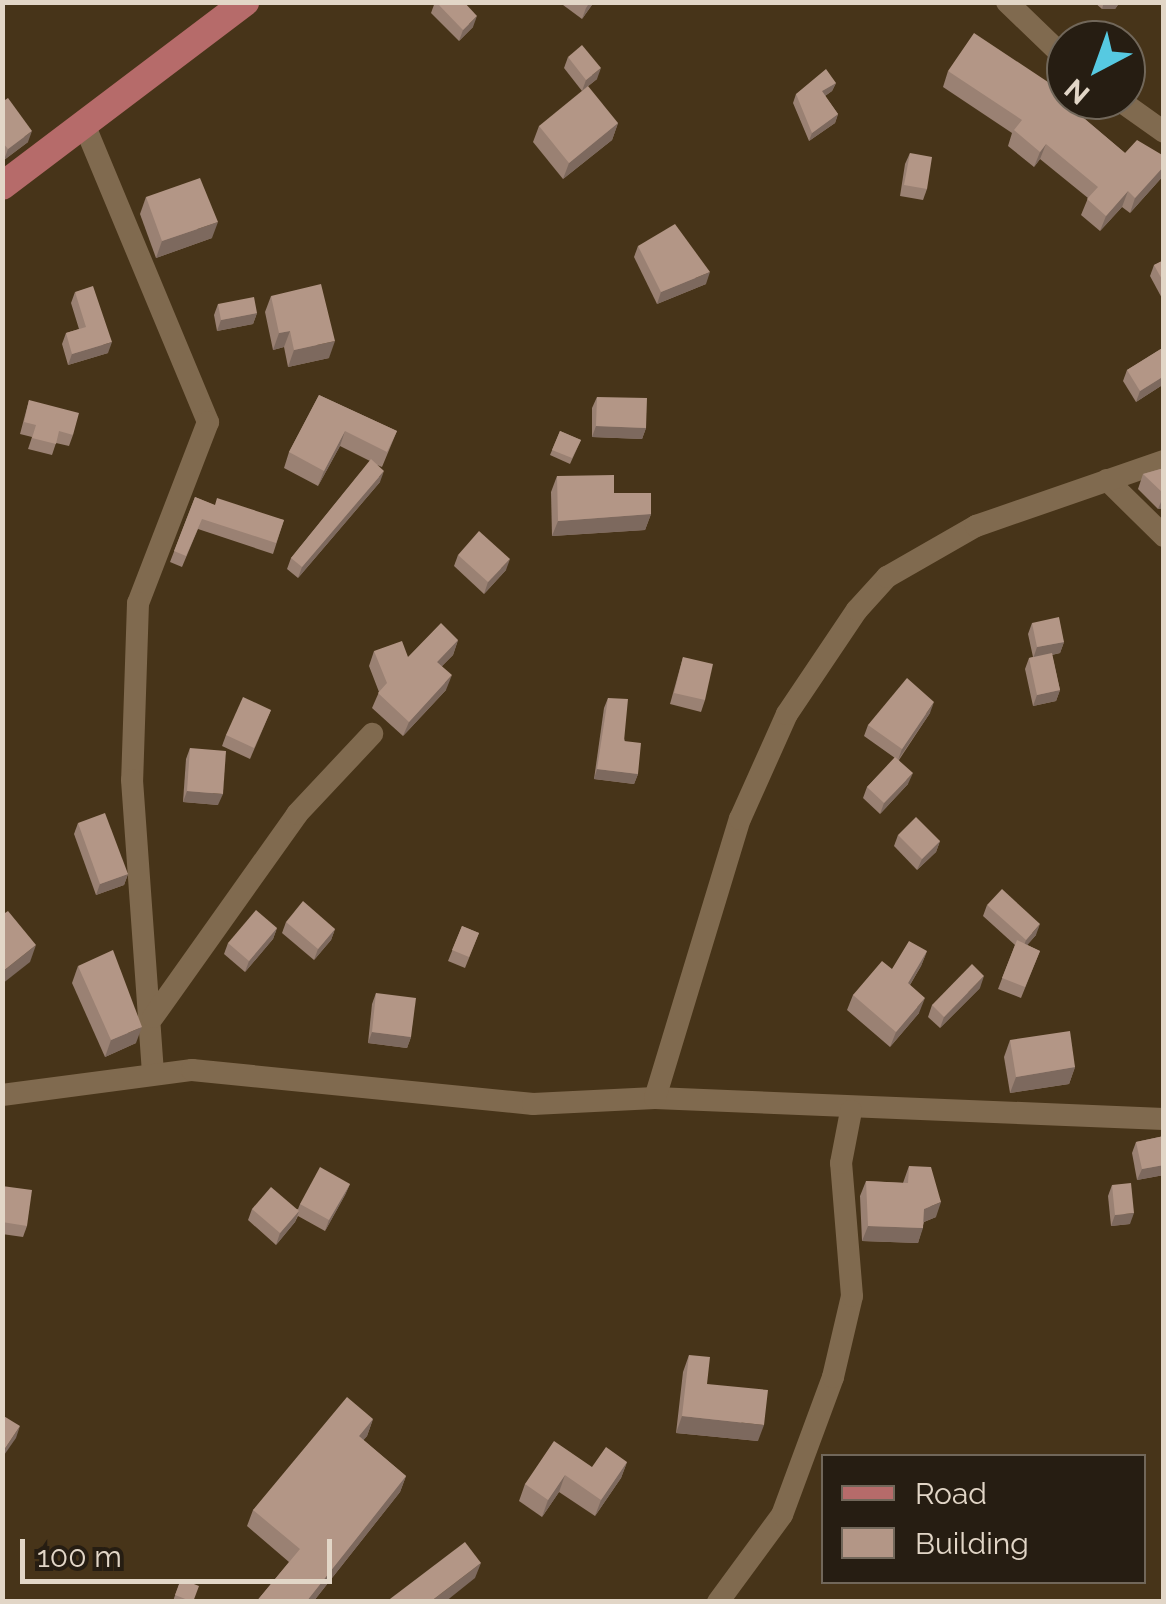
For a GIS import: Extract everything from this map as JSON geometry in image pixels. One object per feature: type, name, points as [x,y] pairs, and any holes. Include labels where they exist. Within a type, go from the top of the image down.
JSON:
[{"type":"main road","points":[[2,186],[244,2]]},
{"type":"street","points":[[1007,2],[1046,40]]},
{"type":"street","points":[[84,124],[208,422],[138,604],[132,780],[154,1070]]},
{"type":"street","points":[[655,1098],[740,820],[828,648],[888,577],[920,554],[1164,461]]},
{"type":"street","points":[[1107,480],[1164,536]]},
{"type":"street","points":[[152,1017],[297,814],[372,734]]},
{"type":"street","points":[[2,1096],[154,1070],[533,1104],[655,1098],[851,1111],[1164,1118]]},
{"type":"street","points":[[718,1602],[782,1515],[834,1377],[852,1296],[841,1163],[851,1111]]},
{"type":"building","points":[[436,2],[464,2],[477,16],[463,30]]},
{"type":"building","points":[[974,33],[1046,81],[1046,120],[1086,120],[1125,153],[1137,140],[1164,156],[1164,166],[1135,198],[1128,191],[1106,216],[1087,199],[1098,187],[1046,144],[1040,152],[1014,130],[1022,120],[948,71]]},
{"type":"building","points":[[582,45],[601,68],[586,80],[568,57]]},
{"type":"building","points":[[826,69],[836,83],[822,91],[838,114],[812,133],[796,94]]},
{"type":"building","points":[[588,86],[618,123],[569,163],[539,126]]},
{"type":"building","points":[[8,98],[32,131],[8,149],[2,142],[2,102]]},
{"type":"building","points":[[910,153],[932,157],[927,189],[904,185]]},
{"type":"building","points":[[200,178],[218,222],[162,241],[146,197]]},
{"type":"building","points":[[675,224],[710,272],[661,292],[638,246]]},
{"type":"building","points":[[1164,260],[1164,283],[1154,265]]},
{"type":"building","points":[[321,284],[335,341],[294,350],[290,331],[279,333],[271,296]]},
{"type":"building","points":[[93,286],[112,342],[72,354],[66,333],[86,327],[75,292]]},
{"type":"building","points":[[254,297],[257,313],[221,320],[218,304]]},
{"type":"building","points":[[1164,347],[1164,376],[1140,391],[1127,370]]},
{"type":"building","points":[[319,395],[397,431],[387,452],[345,431],[324,471],[289,452]]},
{"type":"building","points":[[597,397],[647,398],[646,428],[596,426]]},
{"type":"building","points":[[29,400],[79,413],[73,435],[59,431],[56,444],[32,438],[36,425],[24,422]]},
{"type":"building","points":[[560,431],[581,440],[572,458],[552,450]]},
{"type":"building","points":[[371,459],[384,471],[302,567],[291,558]]},
{"type":"building","points":[[1164,468],[1164,494],[1143,474]]},
{"type":"building","points":[[614,475],[614,493],[651,493],[651,514],[558,521],[557,476]]},
{"type":"building","points":[[195,497],[215,505],[217,498],[284,520],[276,543],[202,519],[186,556],[174,551]]},
{"type":"building","points":[[479,531],[510,559],[488,582],[458,555]]},
{"type":"building","points":[[1059,617],[1064,642],[1037,647],[1032,623]]},
{"type":"building","points":[[441,623],[458,640],[437,662],[452,675],[409,722],[378,693],[387,683],[374,651],[402,641],[408,657]]},
{"type":"building","points":[[1052,653],[1060,690],[1037,695],[1029,658]]},
{"type":"building","points":[[683,657],[713,664],[705,700],[674,693]]},
{"type":"building","points":[[907,678],[934,702],[902,749],[868,725]]},
{"type":"building","points":[[243,697],[271,710],[254,748],[226,735]]},
{"type":"building","points":[[608,698],[628,699],[624,741],[641,743],[638,774],[597,769]]},
{"type":"building","points":[[190,748],[226,751],[223,794],[187,791]]},
{"type":"building","points":[[895,757],[913,773],[884,803],[867,787]]},
{"type":"building","points":[[105,813],[128,874],[100,884],[78,823]]},
{"type":"building","points":[[916,817],[940,841],[922,859],[898,835]]},
{"type":"building","points":[[1002,889],[1040,924],[1026,940],[987,905]]},
{"type":"building","points":[[303,901],[335,929],[318,949],[286,922]]},
{"type":"building","points":[[256,910],[277,928],[249,961],[228,943]]},
{"type":"building","points":[[8,911],[36,945],[2,972],[2,915]]},
{"type":"building","points":[[462,926],[479,933],[469,957],[452,950]]},
{"type":"building","points":[[1017,940],[1040,951],[1025,987],[1002,978]]},
{"type":"building","points":[[909,941],[927,951],[908,983],[925,998],[896,1032],[853,995],[882,961],[892,969]]},
{"type":"building","points":[[113,950],[142,1027],[111,1040],[78,966]]},
{"type":"building","points":[[972,964],[984,976],[944,1017],[932,1005]]},
{"type":"building","points":[[376,993],[416,998],[411,1037],[372,1032]]},
{"type":"building","points":[[1070,1031],[1075,1067],[1016,1077],[1010,1040]]},
{"type":"building","points":[[1164,1136],[1164,1165],[1142,1169],[1136,1142]]},
{"type":"building","points":[[909,1166],[931,1167],[941,1202],[924,1209],[923,1228],[868,1226],[866,1181],[908,1183]]},
{"type":"building","points":[[320,1167],[350,1184],[329,1220],[300,1204]]},
{"type":"building","points":[[1131,1183],[1134,1213],[1115,1215],[1112,1185]]},
{"type":"building","points":[[2,1186],[32,1190],[27,1226],[2,1222]]},
{"type":"building","points":[[271,1187],[299,1211],[280,1233],[252,1209]]},
{"type":"building","points":[[689,1355],[710,1357],[707,1384],[768,1390],[764,1425],[682,1416]]},
{"type":"building","points":[[347,1397],[373,1419],[359,1436],[406,1476],[306,1602],[256,1602],[300,1549],[253,1510]]},
{"type":"building","points":[[2,1415],[20,1426],[2,1453]]},
{"type":"building","points":[[554,1441],[592,1467],[606,1447],[627,1462],[601,1500],[565,1475],[548,1500],[525,1484]]},
{"type":"building","points":[[465,1542],[481,1563],[430,1602],[386,1602]]},
{"type":"building","points":[[181,1579],[199,1586],[193,1602],[175,1595]]}]
